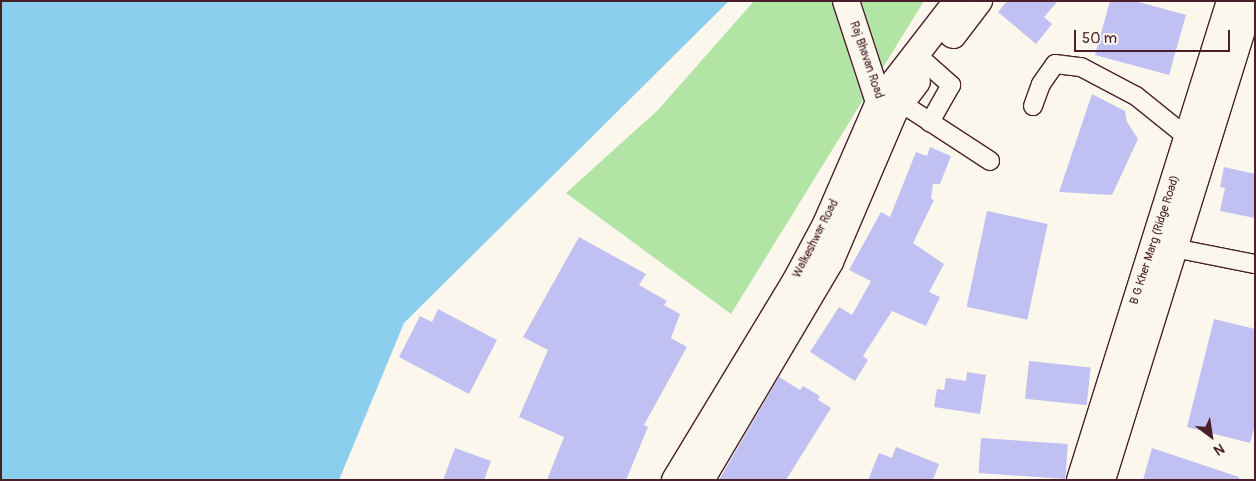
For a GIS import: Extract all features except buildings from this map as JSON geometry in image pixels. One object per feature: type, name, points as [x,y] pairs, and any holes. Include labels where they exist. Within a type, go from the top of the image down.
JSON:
[{"type":"street","name":"Raj Bhavan Road","points":[[846,1],[890,102]]},
{"type":"street","name":"Walkeshwar Road","points":[[675,480],[822,232],[890,102],[922,60],[957,1]]},
{"type":"street","name":"Walkeshwar Road","points":[[922,60],[979,1]]},
{"type":"street","name":"B G Kher Marg (Ridge Road)","points":[[1102,480],[1164,246],[1188,137],[1230,1]]},
{"type":"street","name":"B G Kher Marg (Ridge Road)","points":[[1080,480],[1251,1]]},
{"type":"street","points":[[922,60],[952,85],[930,122]]},
{"type":"street","points":[[1033,106],[1041,84],[1055,64],[1081,66],[1136,96],[1188,137]]},
{"type":"street","name":"Walkeshwar Road","points":[[701,480],[830,262],[890,102]]},
{"type":"street","points":[[890,102],[930,122],[990,161]]},
{"type":"street","points":[[1164,246],[1255,264]]},
{"type":"green space","points":[[754,1],[924,1],[731,314],[566,193],[658,110]]},
{"type":"water","points":[[1,1],[729,1],[404,323],[339,480],[1,480]]}]
